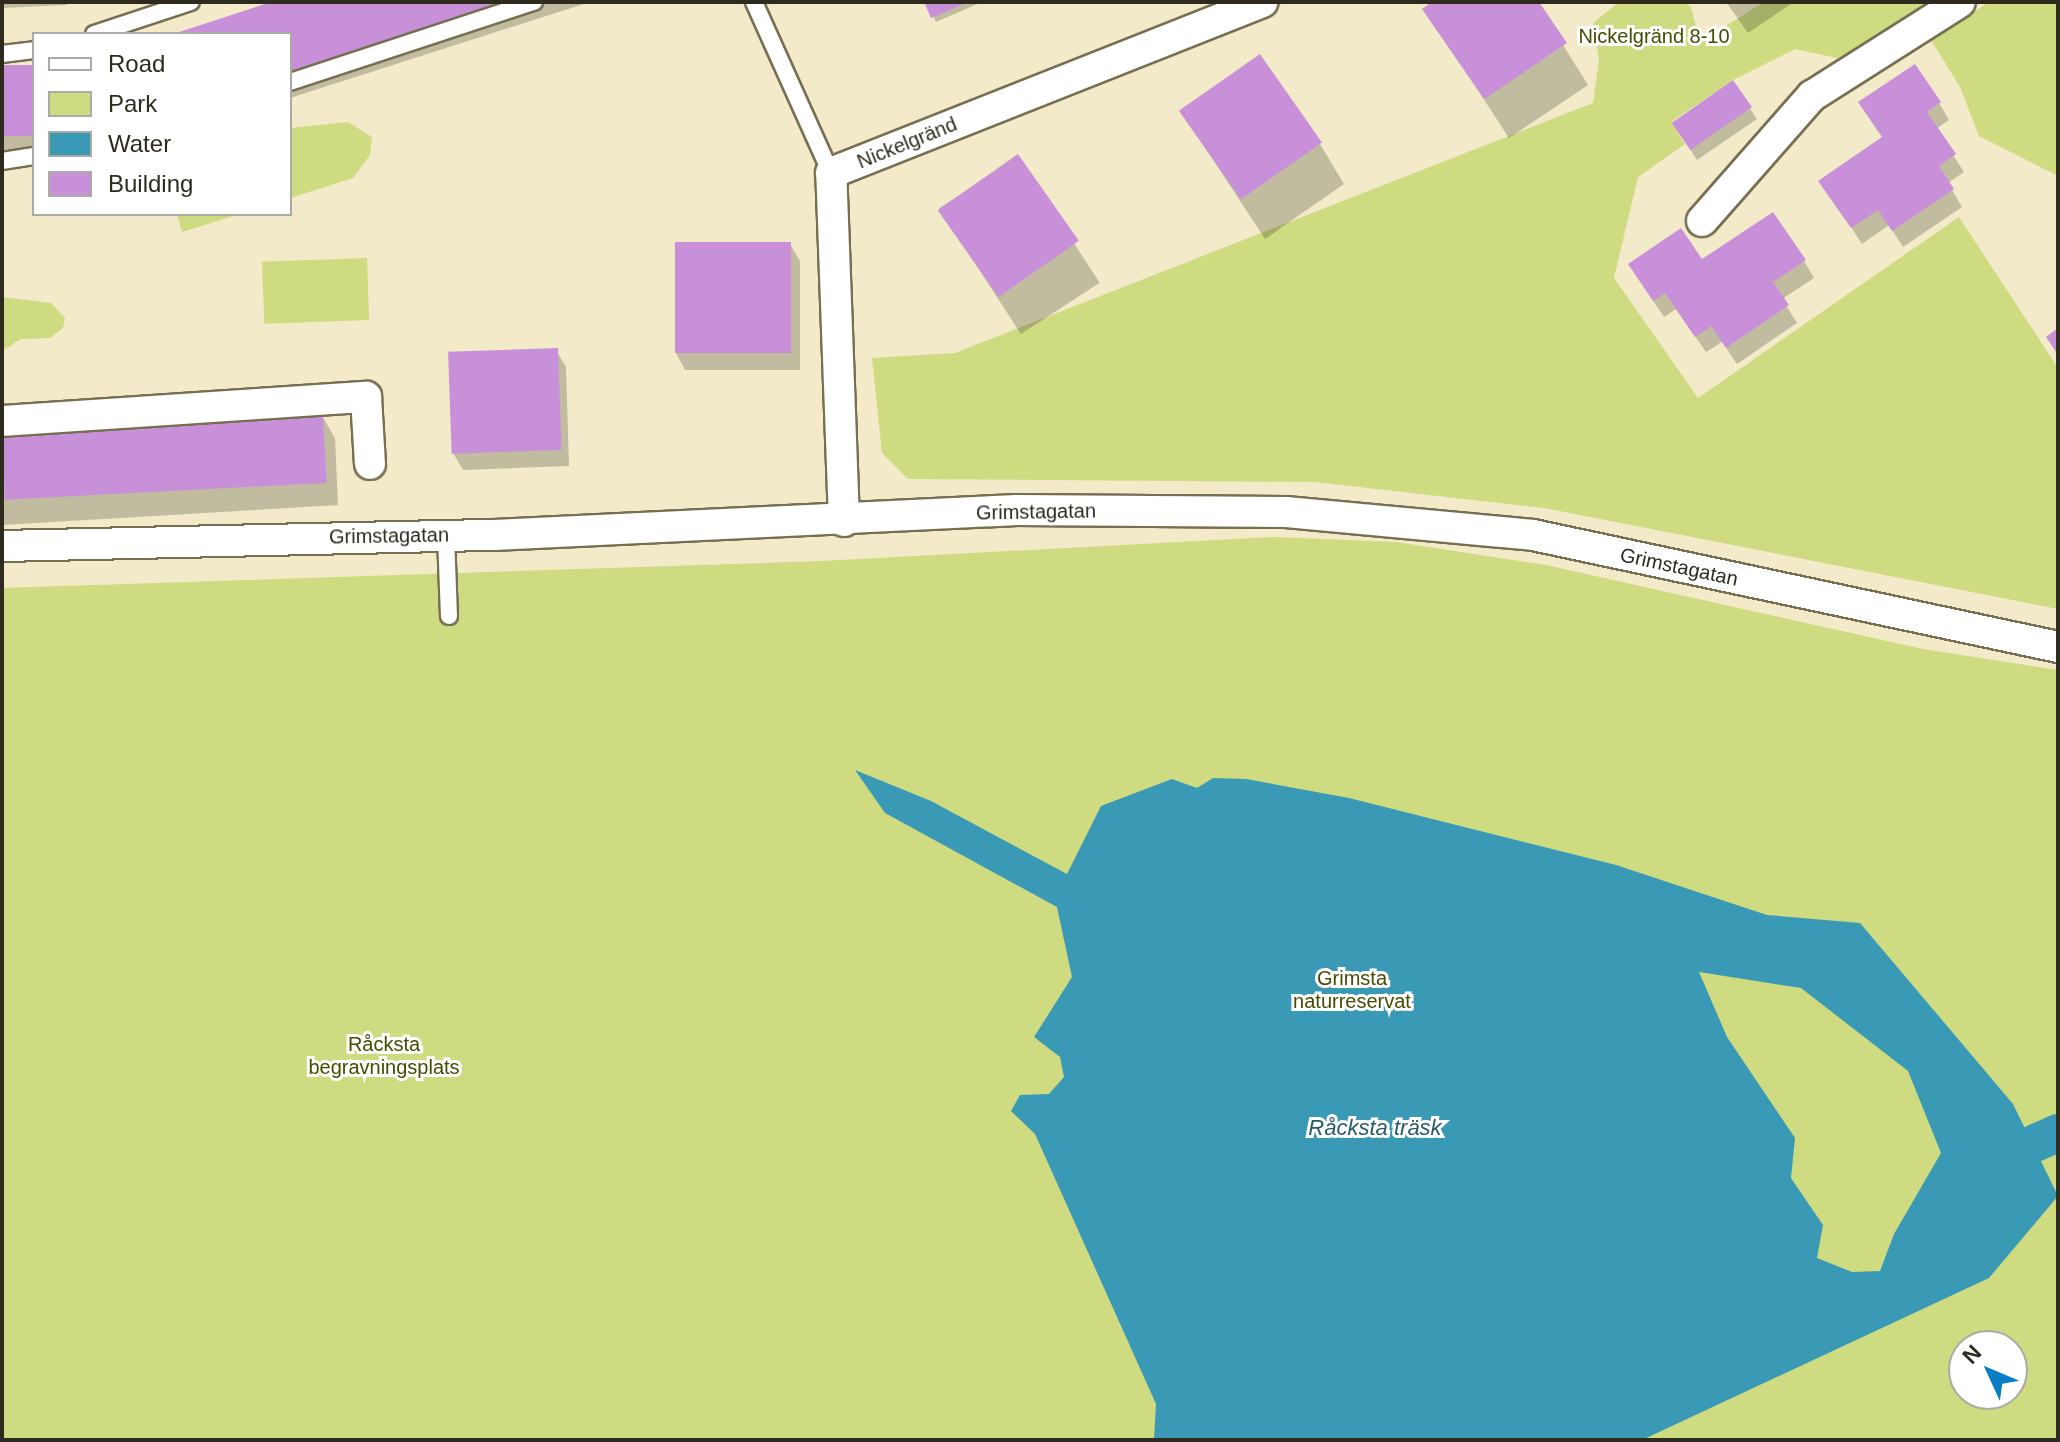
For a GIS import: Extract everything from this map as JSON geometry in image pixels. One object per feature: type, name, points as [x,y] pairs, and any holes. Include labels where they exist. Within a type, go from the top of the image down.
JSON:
[{"type":"street","name":"Nickelgränd","points":[[844,521],[831,173],[1262,2]]},
{"type":"street","points":[[1702,221],[1812,96],[1960,2]]},
{"type":"street","points":[[2,421],[366,397],[370,464]]},
{"type":"street","name":"Grimstagatan","points":[[2,546],[844,521],[1017,510],[1286,512],[1533,535],[2058,647]]},
{"type":"lane","points":[[100,32],[191,2]]},
{"type":"lane","points":[[292,81],[534,2]]},
{"type":"lane","points":[[754,2],[831,173]]},
{"type":"lane","points":[[2,54],[32,50]]},
{"type":"lane","points":[[2,161],[32,156]]},
{"type":"lane","points":[[446,535],[449,616]]},
{"type":"green space","name":"Nickelgränd 8-10","points":[[1619,2],[1684,2],[1691,7],[1700,42],[1764,2],[1938,2],[1871,46],[1842,59],[1795,49],[1733,80],[1671,122],[1685,144],[1638,177],[1614,278],[1698,398],[1959,217],[2058,368],[2058,609],[1544,508],[1315,482],[908,479],[882,453],[872,358],[955,353],[1593,103],[1599,60],[1593,23]]},
{"type":"green space","points":[[1989,2],[2058,2],[2058,176],[1979,136],[1960,87],[1931,40]]},
{"type":"green space","points":[[348,122],[372,137],[370,155],[353,178],[292,197],[292,128]]},
{"type":"green space","points":[[178,216],[234,216],[182,232]]},
{"type":"green space","points":[[367,258],[369,320],[264,324],[262,262]]},
{"type":"green space","points":[[2,297],[51,303],[65,318],[63,328],[50,338],[21,339],[2,351]]},
{"type":"green space","name":"Grimsta naturreservat","points":[[1274,537],[1396,542],[1546,565],[1923,649],[2058,670],[2058,1440],[2,1440],[2,588],[821,561]]},
{"type":"water","name":"Råcksta träsk","points":[[855,770],[931,801],[1067,874],[1101,806],[1172,779],[1197,788],[1213,778],[1246,779],[1349,798],[1616,865],[1767,915],[1860,923],[2013,1104],[2058,1196],[1989,1278],[1642,1440],[1154,1440],[1156,1404],[1035,1134],[1011,1111],[1020,1095],[1049,1094],[1064,1077],[1060,1057],[1034,1037],[1072,977],[1057,907],[885,813]],"holes":[[[1699,972],[1801,988],[1908,1071],[1941,1153],[1894,1234],[1880,1271],[1852,1272],[1817,1258],[1823,1225],[1791,1178],[1795,1138],[1727,1037]]]},
{"type":"building","points":[[271,2],[507,2],[292,71],[292,32],[179,32]]},
{"type":"building","points":[[924,2],[969,2],[931,18]]},
{"type":"building","points":[[1432,2],[1539,2],[1567,43],[1484,99],[1422,9]]},
{"type":"building","points":[[1260,54],[1322,142],[1241,199],[1179,111]]},
{"type":"building","points":[[1915,64],[1941,102],[1927,112],[1956,154],[1939,166],[1954,189],[1892,231],[1878,210],[1851,228],[1818,181],[1882,137],[1858,102]]},
{"type":"building","points":[[2,65],[32,65],[32,136],[2,136]]},
{"type":"building","points":[[1733,80],[1752,107],[1690,150],[1672,123]]},
{"type":"building","points":[[1018,154],[1079,241],[999,297],[938,210]]},
{"type":"building","points":[[1773,212],[1806,260],[1773,282],[1789,305],[1726,348],[1711,326],[1695,337],[1665,293],[1653,301],[1628,264],[1681,228],[1702,259]]},
{"type":"building","points":[[675,242],[791,242],[791,353],[675,353]]},
{"type":"building","points":[[2058,328],[2058,355],[2046,337]]},
{"type":"building","points":[[558,348],[562,450],[452,454],[448,352]]},
{"type":"building","points":[[323,414],[327,483],[5,500],[2,431]]},
{"type":"waterway","points":[[2033,1144],[2058,1133]]},
{"type":"park label","name":"Råcksta begravningsplats","points":[[384,1056]]}]
